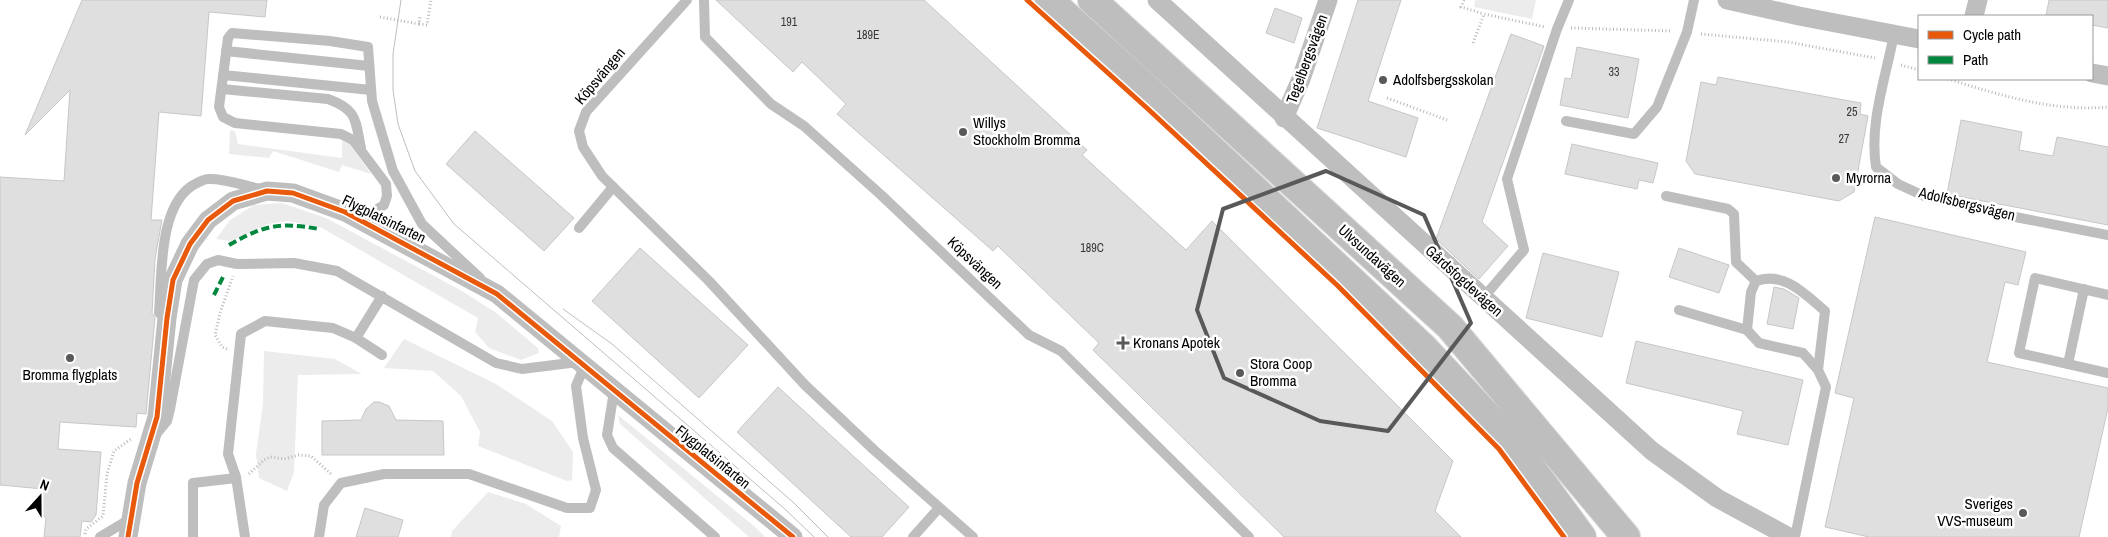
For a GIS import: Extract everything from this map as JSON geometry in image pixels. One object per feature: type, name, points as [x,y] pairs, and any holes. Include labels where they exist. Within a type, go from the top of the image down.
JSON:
[{"type":"main road","name":"Ulvsundavägen","points":[[1049,0],[1139,81],[1424,348],[1514,444],[1582,537]]},
{"type":"main road","name":"Ulvsundavägen","points":[[1092,0],[1450,327],[1626,537]]},
{"type":"street","name":"Gårdsfogdevägen","points":[[1157,0],[1284,118],[1652,451],[1717,498],[1789,537]]},
{"type":"street","name":"Tegelbergsvägen","points":[[1284,118],[1301,79],[1328,0]]},
{"type":"street","points":[[1727,0],[1800,8],[1918,39]]},
{"type":"street","points":[[1974,15],[1978,0]]},
{"type":"street","points":[[2093,73],[2108,76]]},
{"type":"street","name":"Flygplatsinfarten","points":[[129,528],[146,436],[160,397],[167,318],[173,280],[190,244],[208,220],[233,201],[267,191],[294,193],[345,212],[497,294],[581,365],[793,537]]},
{"type":"lane","name":"Köpsvängen","points":[[704,0],[706,37],[770,104],[804,126],[874,188],[1030,335],[1062,351],[1249,537]]},
{"type":"lane","points":[[1483,298],[1524,250],[1507,179],[1557,29],[1569,0]]},
{"type":"lane","points":[[1566,121],[1634,134],[1657,107],[1687,32],[1694,0]]},
{"type":"lane","name":"Köpsvängen","points":[[684,1],[586,112],[579,131],[584,147],[602,176],[709,282],[805,385],[874,450],[972,537]]},
{"type":"lane","points":[[345,212],[374,211],[384,205],[387,196],[386,184],[353,140],[341,134],[235,123],[223,117],[219,107],[228,38],[232,33],[330,41],[368,47],[371,90],[393,171],[422,224],[497,294]]},
{"type":"lane","name":"Adolfsbergsvägen","points":[[1894,34],[1874,130],[1873,149],[1876,167],[1898,184],[1924,196],[2005,215],[2108,235]]},
{"type":"lane","points":[[226,52],[369,66]]},
{"type":"lane","points":[[223,75],[371,90]]},
{"type":"lane","points":[[222,89],[328,99],[344,105],[351,112],[355,122],[362,152]]},
{"type":"lane","points":[[146,436],[151,414],[164,241],[171,214],[180,196],[189,186],[207,178],[267,191]]},
{"type":"lane","points":[[579,228],[613,187]]},
{"type":"lane","points":[[1666,196],[1728,208],[1734,214],[1736,262],[1756,281]]},
{"type":"lane","points":[[146,436],[166,421],[168,415],[194,280],[207,264],[218,260],[237,264],[294,263],[336,271],[496,363],[522,369],[581,365],[576,386],[583,438],[596,490],[590,508],[567,508],[469,474],[384,474],[342,483],[324,505],[319,537]]},
{"type":"lane","points":[[1747,330],[1751,292],[1756,281],[1766,277],[1794,285],[1825,311],[1818,370]]},
{"type":"lane","points":[[2108,294],[2035,278],[2019,353],[2108,373]]},
{"type":"lane","points":[[2068,364],[2084,289]]},
{"type":"lane","points":[[356,338],[382,296]]},
{"type":"lane","points":[[1679,310],[1747,330],[1759,343],[1802,353],[1818,370],[1826,387],[1795,537]]},
{"type":"lane","points":[[244,537],[236,478],[228,454],[242,334],[265,321],[333,328],[356,338],[382,354]]},
{"type":"lane","points":[[614,391],[607,435],[613,448],[715,537]]},
{"type":"lane","points":[[193,537],[193,483],[236,478]]},
{"type":"lane","points":[[913,537],[939,508]]},
{"type":"lane","points":[[100,537],[129,528]]},
{"type":"path","points":[[380,17],[427,25],[431,0]]},
{"type":"path","points":[[1464,0],[1461,7],[1484,14]]},
{"type":"path","points":[[419,24],[420,17]]},
{"type":"path","points":[[1951,80],[2014,99],[2046,105],[2108,107]]},
{"type":"path","points":[[1387,98],[1447,120]]},
{"type":"path","points":[[230,284],[215,335],[222,347],[240,352]]},
{"type":"path","points":[[85,537],[86,529],[103,516],[108,474],[114,451],[146,436]]},
{"type":"path","points":[[236,478],[251,473],[264,460],[270,457],[284,459],[299,455],[311,456],[342,483]]},
{"type":"highlighted area","points":[[1326,171],[1424,215],[1471,323],[1388,431],[1320,421],[1224,378],[1197,310],[1223,209]]},
{"type":"shaded area","points":[[1475,0],[1536,0],[1532,19],[1474,7]]},
{"type":"shaded area","points":[[230,130],[235,131],[238,144],[342,158],[342,141],[349,143],[371,174],[342,165],[339,172],[273,151],[269,158],[229,154]]},
{"type":"shaded area","points":[[282,203],[326,218],[462,291],[495,312],[538,348],[539,353],[521,360],[489,348],[475,332],[478,318],[322,228],[287,221],[268,224],[231,241],[216,239],[230,220],[254,205]]},
{"type":"shaded area","points":[[404,339],[496,384],[552,421],[573,452],[572,480],[567,481],[478,446],[480,432],[461,396],[433,371],[384,368]]},
{"type":"shaded area","points":[[264,351],[335,359],[362,374],[298,375],[294,472],[287,491],[259,478],[256,454],[263,404]]},
{"type":"shaded area","points":[[618,415],[765,537],[749,537],[620,424]]},
{"type":"shaded area","points":[[488,492],[526,504],[561,526],[559,537],[451,537],[452,531]]},
{"type":"building","name":"Bromma flygplats","points":[[82,0],[267,0],[265,17],[209,12],[201,116],[159,112],[151,220],[162,220],[155,259],[152,313],[155,318],[146,414],[137,413],[136,427],[60,422],[58,449],[101,452],[96,515],[91,522],[82,521],[80,537],[44,537],[46,518],[40,512],[43,489],[0,485],[0,177],[64,181],[70,90],[25,135]]},
{"type":"building","points":[[716,0],[924,0],[1087,150],[1082,155],[1186,250],[1212,221],[1453,461],[1435,511],[1461,537],[1284,537],[1093,350],[1099,343],[998,246],[993,251],[837,114],[846,104],[802,62],[793,72]]},
{"type":"building","points":[[1358,0],[1401,0],[1368,101],[1418,118],[1406,157],[1317,128]]},
{"type":"building","points":[[2049,0],[2108,0],[2108,28],[2093,25],[2093,15],[2046,15]]},
{"type":"building","points":[[1275,8],[1302,18],[1294,43],[1266,33]]},
{"type":"building","points":[[1511,34],[1544,46],[1482,222],[1508,246],[1479,279],[1436,239]]},
{"type":"building","points":[[1577,47],[1639,59],[1628,118],[1560,105],[1565,78],[1571,79]]},
{"type":"building","points":[[1718,77],[1861,103],[1860,114],[1868,116],[1854,192],[1839,201],[1695,174],[1686,161],[1701,82],[1716,85]]},
{"type":"building","points":[[1961,120],[2022,132],[2019,150],[2053,156],[2057,137],[2108,147],[2108,225],[1947,194]]},
{"type":"building","points":[[475,131],[574,218],[544,251],[446,164]]},
{"type":"building","points":[[1572,144],[1658,163],[1653,183],[1639,180],[1637,189],[1565,174]]},
{"type":"building","points":[[1875,217],[2026,252],[2018,285],[2005,282],[1987,362],[2108,388],[2108,408],[2079,537],[1869,537],[1825,527],[1854,398],[1835,393]]},
{"type":"building","points":[[640,248],[748,345],[699,398],[592,301]]},
{"type":"building","points":[[1679,248],[1729,265],[1719,293],[1669,277]]},
{"type":"building","points":[[1543,253],[1619,272],[1602,337],[1526,318]]},
{"type":"building","points":[[1774,287],[1784,289],[1799,298],[1793,329],[1767,324]]},
{"type":"building","points":[[1636,341],[1803,380],[1788,445],[1737,434],[1743,411],[1626,383]]},
{"type":"building","points":[[778,387],[909,507],[882,537],[851,537],[737,432]]},
{"type":"building","points":[[374,402],[389,406],[396,420],[443,421],[444,455],[322,455],[322,421],[361,420],[366,409]]},
{"type":"building","points":[[365,508],[403,520],[398,537],[356,537]]},
{"type":"tram line","points":[[401,0],[393,54],[393,90],[398,124],[415,171],[454,224],[786,510],[814,537]]},
{"type":"tram line","points":[[563,309],[612,344],[794,503],[828,537]]},
{"type":"marked path","points":[[229,245],[252,233],[272,227],[293,226],[319,229]]},
{"type":"marked path","points":[[214,295],[224,275]]},
{"type":"cycle path","points":[[1027,0],[1148,109],[1338,286],[1499,449],[1564,537]]},
{"type":"cycle path","points":[[128,537],[137,483],[157,417],[167,318],[173,280],[190,244],[208,220],[233,201],[267,191],[293,193],[345,212],[497,294],[793,537]]},
{"type":"place","name":"Adolfsbergsskolan","points":[[1383,80]]},
{"type":"place","name":"Willys Stockholm Bromma","points":[[963,132]]},
{"type":"place","name":"Myrorna","points":[[1836,178]]},
{"type":"place","name":"Kronans Apotek","points":[[1123,343]]},
{"type":"place","name":"Bromma flygplats","points":[[70,358]]},
{"type":"place","name":"Stora Coop Bromma","points":[[1240,373]]},
{"type":"place","name":"Sveriges VVS-museum","points":[[2023,513]]}]
